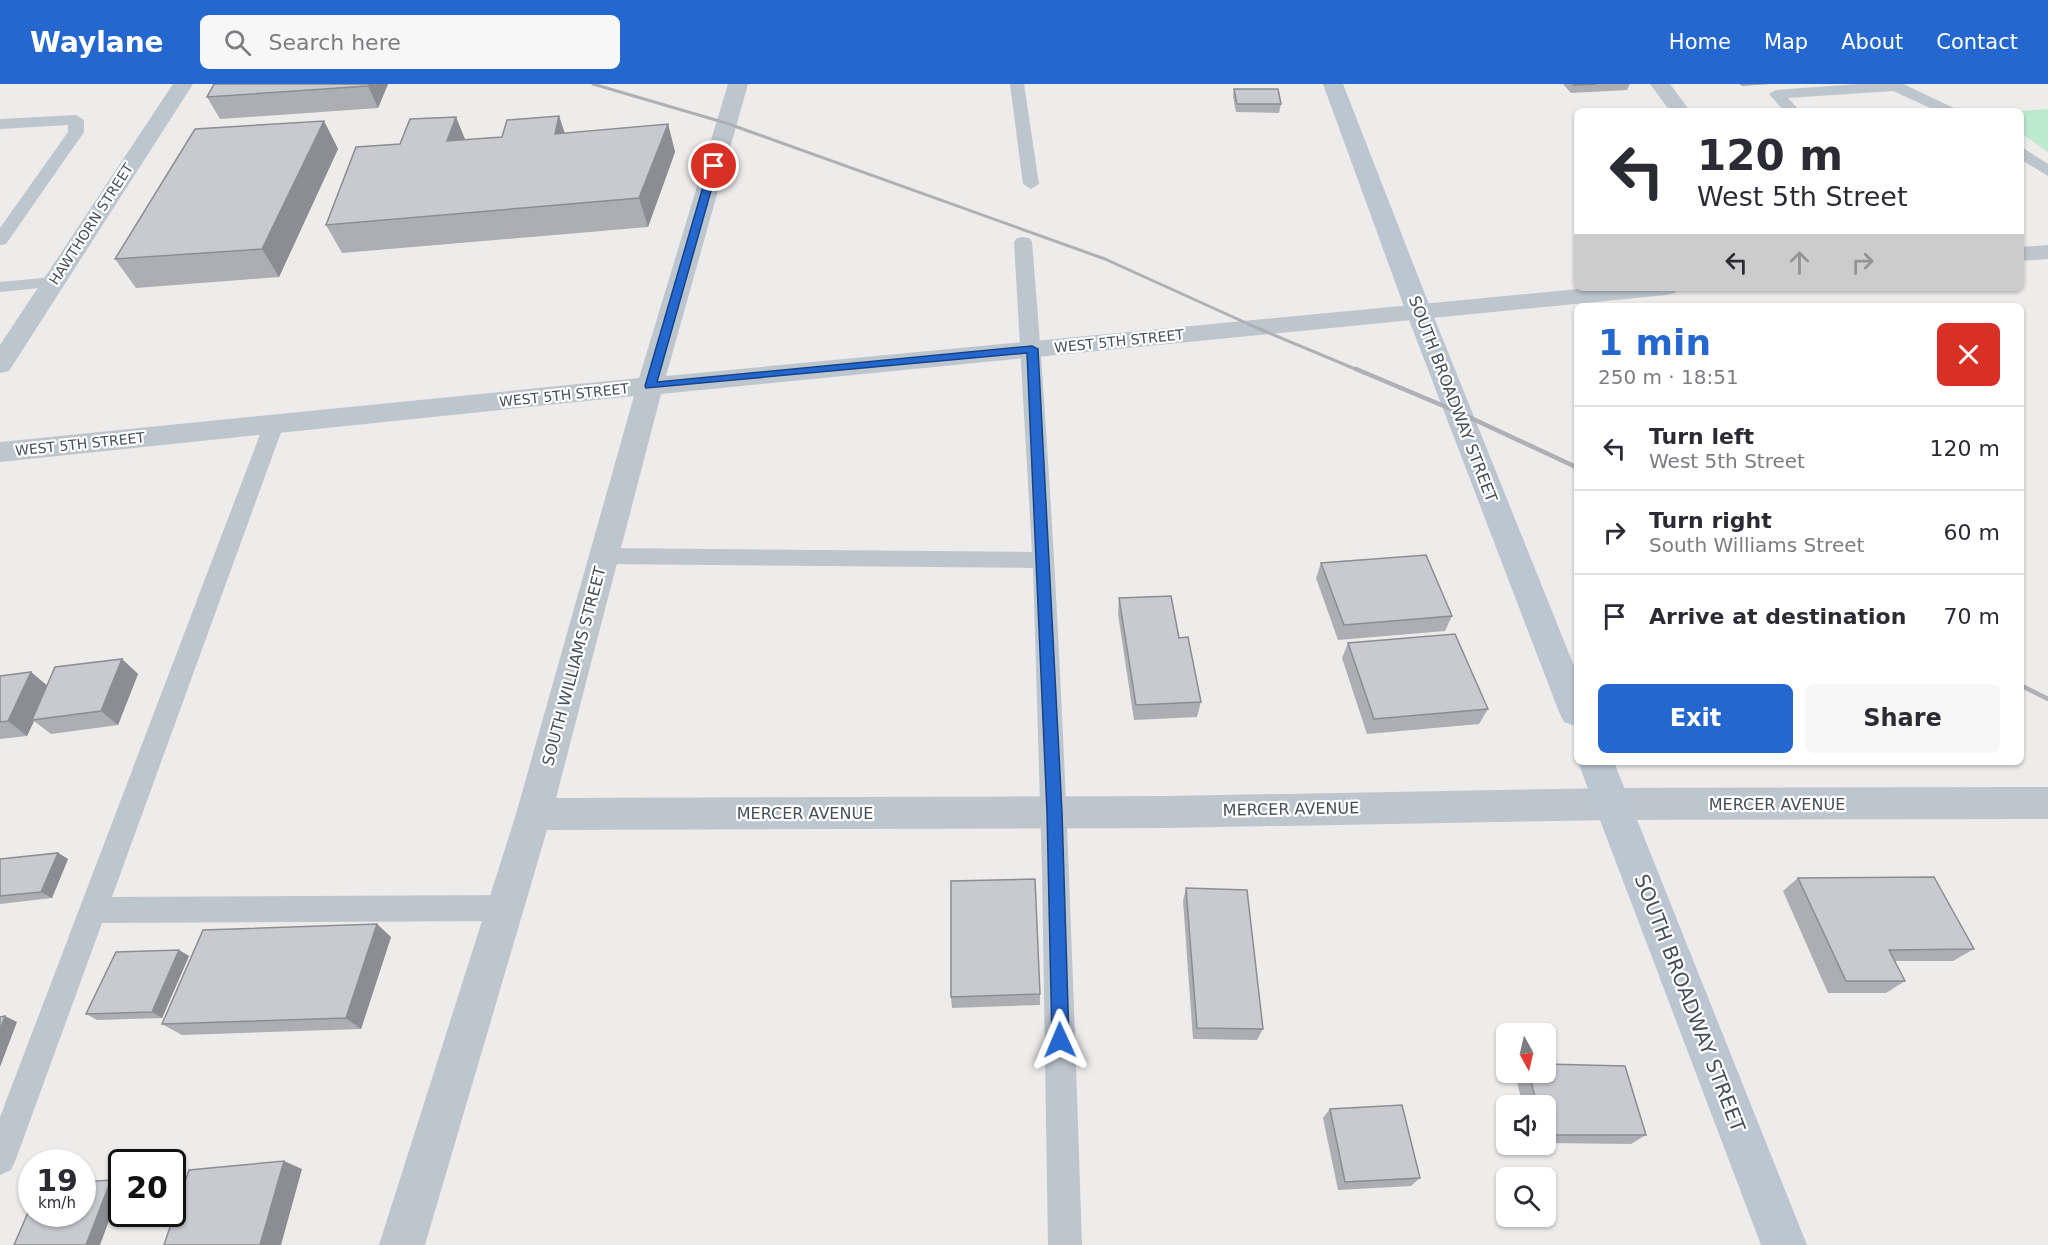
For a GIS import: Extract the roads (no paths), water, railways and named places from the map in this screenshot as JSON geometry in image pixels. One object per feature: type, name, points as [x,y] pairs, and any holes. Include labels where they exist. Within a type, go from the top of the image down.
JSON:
[{"type":"street","name":"HAWTHORN STREET","points":[[0,365],[183,84]]},
{"type":"street","name":"SOUTH WILLIAMS STREET","points":[[402,1245],[534,814],[650,386],[738,84]]},
{"type":"street","name":"SOUTH BROADWAY STREET","points":[[1333,84],[1419,312],[1574,707]]},
{"type":"street","points":[[1660,84],[1678,108]]},
{"type":"street","points":[[2024,254],[2048,252]]},
{"type":"street","name":"WEST 5TH STREET","points":[[0,452],[650,386],[1635,291]]},
{"type":"street","name":"SOUTH BROADWAY STREET","points":[[1597,765],[1784,1245]]},
{"type":"street","name":"MERCER AVENUE","points":[[534,814],[1054,812],[1613,804],[2048,803]]},
{"type":"lane","points":[[1017,84],[1031,184]]},
{"type":"lane","points":[[1789,108],[1776,94],[1895,86],[1943,108]]},
{"type":"lane","points":[[0,124],[76,120],[76,132],[0,240]]},
{"type":"lane","points":[[2024,154],[2048,171]]},
{"type":"lane","points":[[2024,173],[2048,171]]},
{"type":"lane","points":[[1023,242],[1032,349],[1054,812],[1065,1245]]},
{"type":"lane","points":[[0,286],[53,282]]},
{"type":"lane","points":[[0,1159],[274,424]]},
{"type":"lane","points":[[604,556],[1042,560]]},
{"type":"lane","points":[[94,910],[505,908]]},
{"type":"railway","points":[[593,84],[726,123],[1105,259],[1255,327],[1360,371]]},
{"type":"railway","points":[[1356,369],[1458,412],[1574,466]]},
{"type":"railway","points":[[2024,687],[2048,699]]}]
